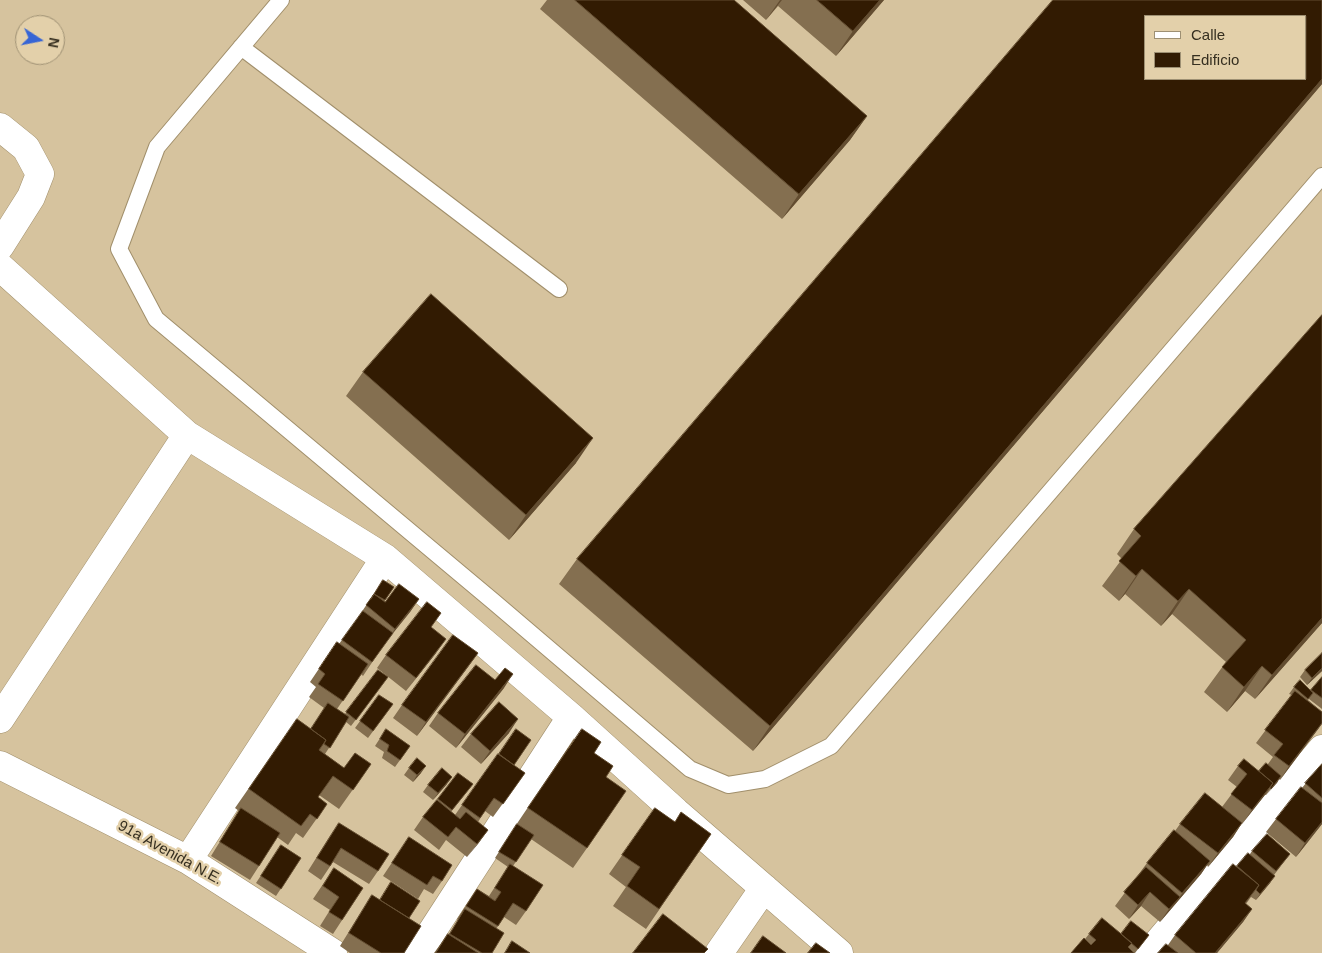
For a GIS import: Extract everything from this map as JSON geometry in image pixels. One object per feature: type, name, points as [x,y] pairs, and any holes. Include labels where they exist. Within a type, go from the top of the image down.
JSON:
[{"type":"street","points":[[0,127],[26,148],[40,174],[32,197],[0,246]]},
{"type":"street","points":[[0,267],[187,436],[384,558],[570,717],[676,812],[840,953]]},
{"type":"street","points":[[0,719],[187,436]]},
{"type":"street","points":[[188,860],[384,558]]},
{"type":"street","points":[[418,953],[570,717]]},
{"type":"street","points":[[1149,953],[1322,749]]},
{"type":"street","name":"91a Avenida N.E.","points":[[0,765],[188,860],[333,953]]},
{"type":"street","points":[[719,953],[764,888]]},
{"type":"lane","points":[[281,0],[157,147],[119,249],[156,319],[690,769],[728,785],[765,779],[831,746],[1322,176]]},
{"type":"lane","points":[[241,47],[559,289]]},
{"type":"building","points":[[575,0],[734,0],[867,116],[799,194]]},
{"type":"building","points":[[817,0],[880,0],[853,31]]},
{"type":"building","points":[[1053,0],[1322,0],[1322,79],[770,726],[577,559]]},
{"type":"building","points":[[431,294],[593,438],[526,515],[363,372]]},
{"type":"building","points":[[1322,315],[1322,618],[1272,675],[1262,666],[1244,687],[1222,667],[1246,640],[1189,589],[1178,601],[1142,569],[1136,576],[1119,561],[1141,536],[1134,529]]},
{"type":"building","points":[[383,580],[394,587],[385,600],[374,594]]},
{"type":"building","points":[[399,584],[419,599],[395,629],[366,605],[374,594],[385,602]]},
{"type":"building","points":[[427,602],[441,613],[431,627],[446,639],[416,678],[386,655]]},
{"type":"building","points":[[363,611],[393,633],[372,662],[342,640]]},
{"type":"building","points":[[453,635],[478,653],[426,722],[402,705]]},
{"type":"building","points":[[337,642],[368,664],[343,701],[318,684],[325,674],[319,669]]},
{"type":"building","points":[[1322,653],[1322,668],[1312,678],[1305,670]]},
{"type":"building","points":[[476,665],[495,680],[505,668],[513,674],[465,734],[438,713]]},
{"type":"building","points":[[378,670],[388,677],[356,720],[346,712]]},
{"type":"building","points":[[1322,677],[1322,698],[1311,690]]},
{"type":"building","points":[[1300,680],[1313,693],[1308,699],[1294,687]]},
{"type":"building","points":[[1295,691],[1322,712],[1322,723],[1289,766],[1274,755],[1283,744],[1265,730]]},
{"type":"building","points":[[379,695],[393,704],[373,731],[360,721]]},
{"type":"building","points":[[499,702],[518,719],[490,751],[471,734]]},
{"type":"building","points":[[328,703],[349,717],[330,748],[324,744],[326,740],[311,729]]},
{"type":"building","points":[[297,719],[326,740],[319,750],[344,768],[355,753],[371,764],[353,790],[333,776],[318,797],[327,804],[317,819],[310,814],[301,826],[249,789]]},
{"type":"building","points":[[386,729],[410,746],[400,760],[387,751],[389,745],[380,739]]},
{"type":"building","points":[[516,729],[531,740],[514,765],[499,754]]},
{"type":"building","points":[[582,729],[601,742],[594,753],[613,766],[606,777],[626,791],[587,848],[528,808]]},
{"type":"building","points":[[498,754],[525,773],[503,804],[494,798],[480,818],[462,805]]},
{"type":"building","points":[[417,758],[426,766],[417,775],[409,768]]},
{"type":"building","points":[[1244,759],[1273,783],[1252,810],[1231,794],[1247,774],[1238,766]]},
{"type":"building","points":[[1266,763],[1281,776],[1271,789],[1273,783],[1259,771]]},
{"type":"building","points":[[1322,764],[1322,798],[1305,783]]},
{"type":"building","points":[[442,768],[452,777],[438,793],[428,785]]},
{"type":"building","points":[[458,773],[473,784],[452,810],[438,799]]},
{"type":"building","points":[[1301,787],[1322,803],[1322,822],[1305,843],[1276,819]]},
{"type":"building","points":[[1205,793],[1242,823],[1218,853],[1180,824]]},
{"type":"building","points":[[437,800],[460,819],[466,812],[488,830],[477,844],[456,827],[448,837],[423,817]]},
{"type":"building","points":[[241,808],[280,833],[259,866],[220,842]]},
{"type":"building","points":[[655,808],[675,822],[681,812],[711,834],[659,909],[627,886],[640,867],[622,855]]},
{"type":"building","points":[[339,823],[389,854],[378,871],[341,848],[330,866],[317,858]]},
{"type":"building","points":[[517,824],[534,835],[516,862],[499,852]]},
{"type":"building","points":[[1174,830],[1210,861],[1182,893],[1147,863]]},
{"type":"building","points":[[1267,834],[1290,854],[1276,871],[1252,851]]},
{"type":"building","points":[[409,837],[452,865],[442,881],[433,876],[427,885],[392,863]]},
{"type":"building","points":[[281,845],[301,858],[281,889],[261,876]]},
{"type":"building","points":[[1248,853],[1275,876],[1260,894],[1256,890],[1259,885],[1237,866]]},
{"type":"building","points":[[510,864],[543,885],[526,911],[513,903],[498,926],[466,906],[477,889],[495,901],[501,892],[495,888]]},
{"type":"building","points":[[1233,864],[1259,885],[1245,903],[1252,909],[1215,953],[1196,953],[1175,935]]},
{"type":"building","points":[[1146,867],[1180,897],[1169,909],[1150,892],[1138,905],[1124,892]]},
{"type":"building","points":[[334,868],[363,888],[342,920],[329,912],[339,897],[323,886]]},
{"type":"building","points":[[391,882],[420,901],[409,918],[380,900]]},
{"type":"building","points":[[372,895],[421,926],[404,953],[381,953],[349,933]]},
{"type":"building","points":[[465,909],[504,933],[492,953],[482,953],[450,934]]},
{"type":"building","points":[[663,914],[708,949],[704,953],[633,953]]},
{"type":"building","points":[[1102,918],[1132,943],[1128,947],[1134,953],[1071,953],[1084,938],[1091,945],[1096,940],[1089,934]]},
{"type":"building","points":[[1131,921],[1149,935],[1138,949],[1121,934]]},
{"type":"building","points":[[448,934],[478,953],[436,953]]},
{"type":"building","points":[[763,936],[786,953],[751,953]]},
{"type":"building","points":[[512,941],[530,953],[505,953]]},
{"type":"building","points":[[816,943],[830,953],[808,953]]},
{"type":"building","points":[[1166,944],[1178,953],[1158,953]]}]
